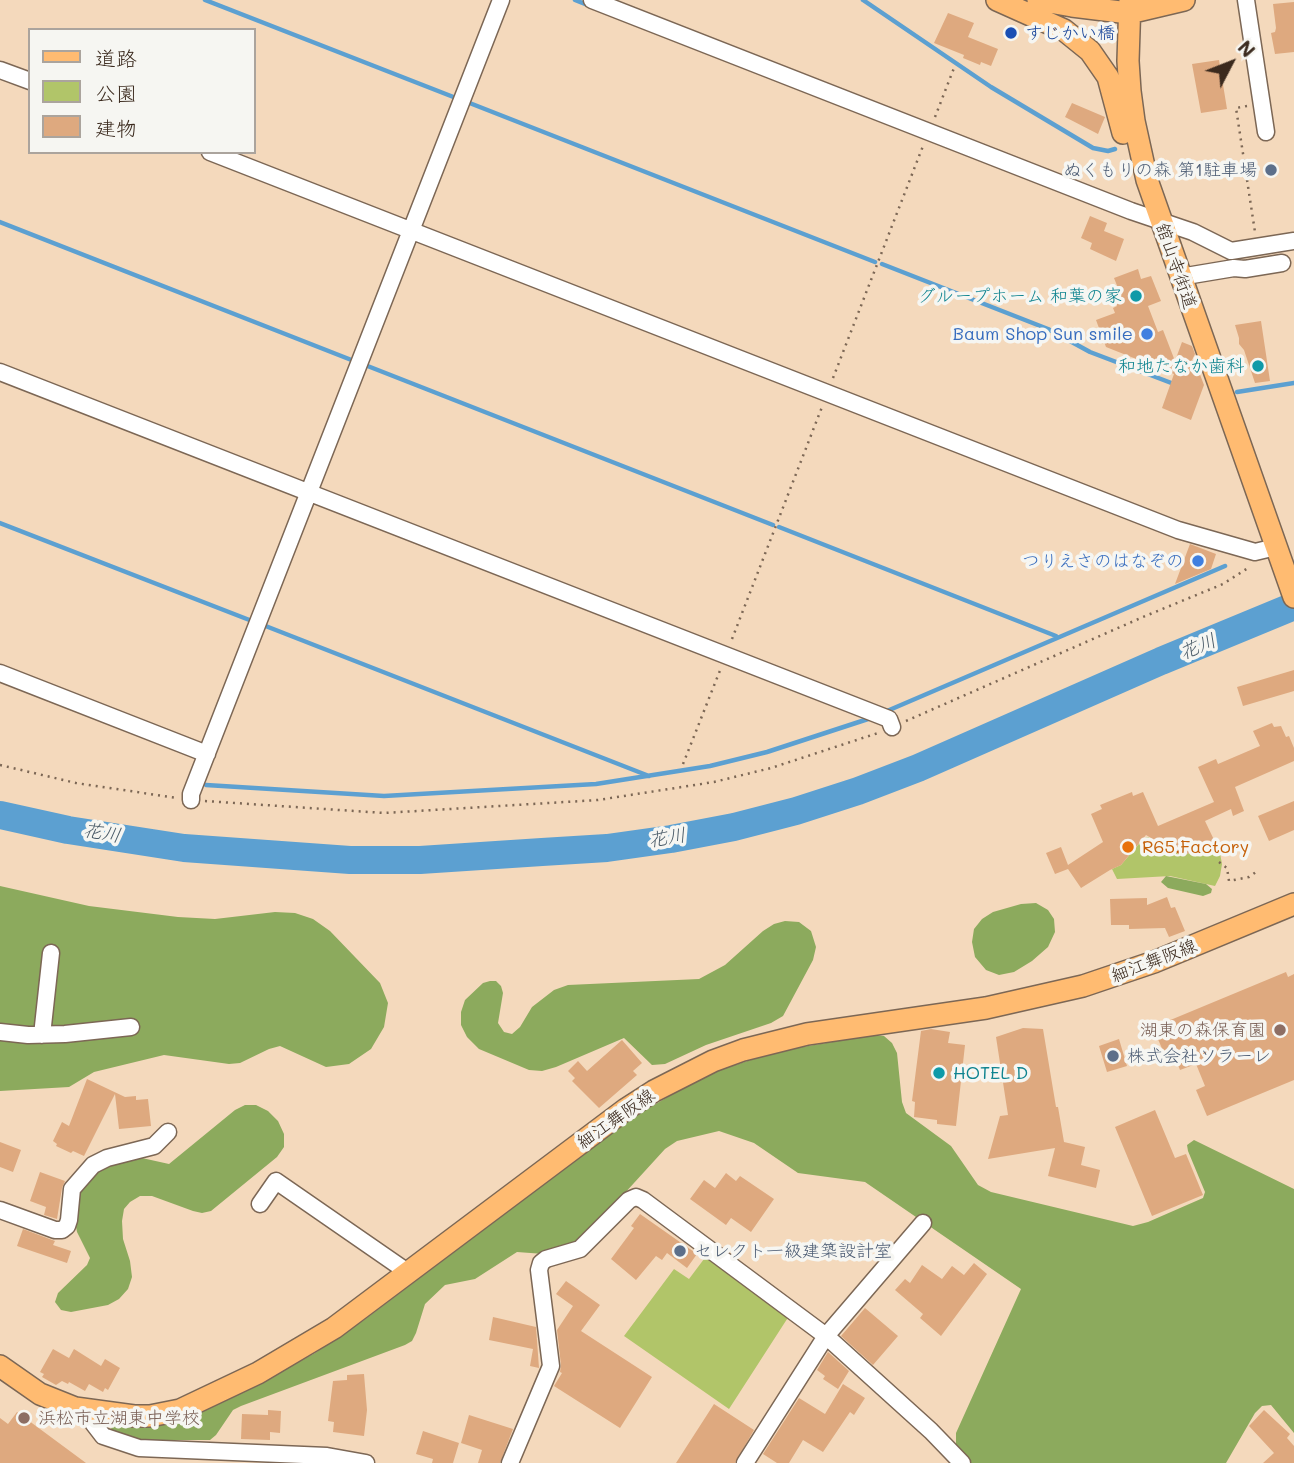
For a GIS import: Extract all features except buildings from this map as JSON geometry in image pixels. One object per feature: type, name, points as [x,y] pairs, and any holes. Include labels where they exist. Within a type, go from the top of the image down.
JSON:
[{"type":"main road","points":[[997,0],[1064,30],[1094,55],[1112,89],[1128,161],[1136,182],[1160,221]]},
{"type":"main road","points":[[1038,0],[1091,9],[1184,0]]},
{"type":"main road","name":"舘山寺街道","points":[[1130,6],[1128,61],[1134,121],[1147,180],[1271,553],[1294,597]]},
{"type":"main road","name":"細江舞阪線","points":[[0,1366],[40,1394],[75,1408],[150,1416],[180,1410],[258,1373],[309,1344],[409,1273],[626,1109],[654,1091],[713,1062],[754,1047],[807,1034],[998,1006],[1083,986],[1154,962],[1294,904]]},
{"type":"street","points":[[191,800],[500,0]]},
{"type":"street","points":[[592,0],[1193,232],[1231,251],[1294,242]]},
{"type":"street","points":[[1247,0],[1266,132]]},
{"type":"street","points":[[0,70],[28,80]]},
{"type":"street","points":[[215,154],[1178,530],[1271,553]]},
{"type":"street","points":[[1180,277],[1282,263]]},
{"type":"street","points":[[0,372],[889,719],[892,727]]},
{"type":"street","points":[[0,673],[207,754]]},
{"type":"street","points":[[42,1035],[51,953]]},
{"type":"street","points":[[0,1032],[42,1035],[131,1027]]},
{"type":"street","points":[[0,1210],[55,1230],[62,1230],[69,1220],[72,1189],[93,1165],[107,1158],[154,1146],[168,1132]]},
{"type":"street","points":[[260,1204],[276,1181],[409,1273]]},
{"type":"street","points":[[510,1463],[551,1366],[539,1270],[541,1263],[580,1249],[629,1200],[636,1197],[826,1336],[931,1431],[962,1463]]},
{"type":"street","points":[[746,1463],[826,1336],[923,1223]]},
{"type":"street","points":[[94,1412],[93,1423],[103,1436],[138,1448],[206,1456],[327,1456],[366,1463]]},
{"type":"path","points":[[683,764],[954,68]]},
{"type":"path","points":[[1256,242],[1236,107],[1262,104]]},
{"type":"path","points":[[0,765],[76,783],[191,800],[384,813],[598,800],[656,793],[771,768],[892,727],[1223,584],[1271,553]]},
{"type":"path","points":[[1219,862],[1227,868],[1229,881],[1249,877],[1256,872]]},
{"type":"green space","points":[[1148,837],[1182,856],[1215,842],[1222,864],[1215,886],[1170,876],[1117,879],[1112,869],[1121,865],[1143,839]]},
{"type":"green space","points":[[1166,876],[1206,884],[1212,889],[1211,893],[1203,896],[1168,888],[1161,882]]},
{"type":"green space","points":[[0,886],[89,906],[178,917],[215,919],[275,912],[295,913],[313,919],[330,931],[380,983],[388,1003],[384,1027],[371,1049],[349,1064],[326,1067],[280,1046],[240,1063],[229,1064],[164,1055],[94,1072],[69,1087],[0,1091]]},
{"type":"green space","points":[[1036,903],[1048,910],[1054,919],[1055,932],[1048,947],[1014,972],[999,975],[986,970],[975,957],[972,942],[974,929],[982,919],[993,912]]},
{"type":"green space","points":[[785,921],[799,922],[811,931],[816,947],[813,960],[783,1016],[771,1023],[706,1045],[665,1064],[652,1065],[624,1038],[556,1067],[542,1071],[529,1070],[479,1049],[467,1037],[461,1025],[465,1000],[483,983],[496,981],[501,986],[503,993],[498,1023],[504,1032],[512,1034],[520,1027],[532,1007],[554,990],[568,985],[699,979],[725,965],[763,931]]},
{"type":"green space","points":[[874,1035],[884,1036],[892,1043],[897,1053],[902,1102],[906,1113],[951,1146],[978,1185],[991,1192],[1133,1226],[1203,1198],[1205,1192],[1187,1145],[1194,1140],[1294,1189],[1294,1433],[1271,1405],[1262,1406],[1255,1413],[1226,1463],[970,1463],[956,1447],[956,1433],[1021,1289],[865,1182],[798,1173],[754,1143],[719,1131],[677,1141],[665,1149],[582,1240],[544,1254],[517,1252],[475,1279],[445,1285],[425,1304],[416,1333],[412,1341],[405,1345],[241,1406],[233,1410],[210,1440],[140,1440],[112,1430],[111,1428],[117,1425],[150,1427],[183,1421],[315,1353],[364,1320],[632,1118],[688,1085],[717,1071],[778,1051]]},
{"type":"green space","points":[[245,1105],[256,1105],[268,1111],[278,1121],[284,1134],[284,1147],[277,1157],[211,1211],[193,1211],[152,1196],[140,1196],[130,1202],[124,1209],[122,1221],[123,1239],[132,1277],[128,1289],[119,1299],[108,1305],[71,1312],[61,1310],[55,1302],[58,1293],[87,1265],[90,1258],[75,1222],[78,1192],[103,1166],[142,1158],[169,1164],[235,1110]]},
{"type":"green space","points":[[707,1255],[789,1316],[729,1409],[624,1336],[674,1269],[689,1279]]},
{"type":"waterway","points":[[205,0],[456,98]]},
{"type":"waterway","points":[[575,0],[590,6]]},
{"type":"waterway","points":[[863,0],[991,87],[1093,148],[1108,151],[1115,149]]},
{"type":"waterway","points":[[467,102],[875,262]]},
{"type":"waterway","points":[[0,222],[354,361]]},
{"type":"waterway","points":[[882,264],[1048,329],[1090,352],[1174,384]]},
{"type":"waterway","points":[[365,365],[773,525]]},
{"type":"waterway","points":[[1237,392],[1294,383]]},
{"type":"waterway","points":[[0,523],[252,621]]},
{"type":"waterway","points":[[779,527],[1056,636]]},
{"type":"waterway","points":[[887,711],[1225,566]]},
{"type":"waterway","name":"花川","points":[[0,815],[68,830],[184,848],[350,860],[420,860],[607,848],[671,839],[734,827],[858,791],[918,768],[1161,661],[1294,606]]},
{"type":"waterway","points":[[263,625],[649,776]]},
{"type":"waterway","points":[[206,785],[384,796],[596,784],[710,766],[767,752],[868,719]]},
{"type":"place","name":"すじかい橋","points":[[1011,33]]},
{"type":"place","name":"ぬくもりの森 第1駐車場","points":[[1271,170]]},
{"type":"place","name":"グループホーム 和葉の家","points":[[1136,296]]},
{"type":"place","name":"Baum Shop Sun smile","points":[[1147,334]]},
{"type":"place","name":"和地たなか歯科","points":[[1258,366]]},
{"type":"place","name":"つりえさのはなぞの","points":[[1198,561]]},
{"type":"place","name":"R65.Factory","points":[[1128,847]]},
{"type":"place","name":"湖東の森保育園","points":[[1280,1030]]},
{"type":"place","name":"株式会社ソラーレ","points":[[1113,1056]]},
{"type":"place","name":"HOTEL D","points":[[939,1073]]},
{"type":"place","name":"セレクト一級建築設計室","points":[[680,1251]]},
{"type":"place","name":"浜松市立湖東中学校","points":[[24,1418]]}]
